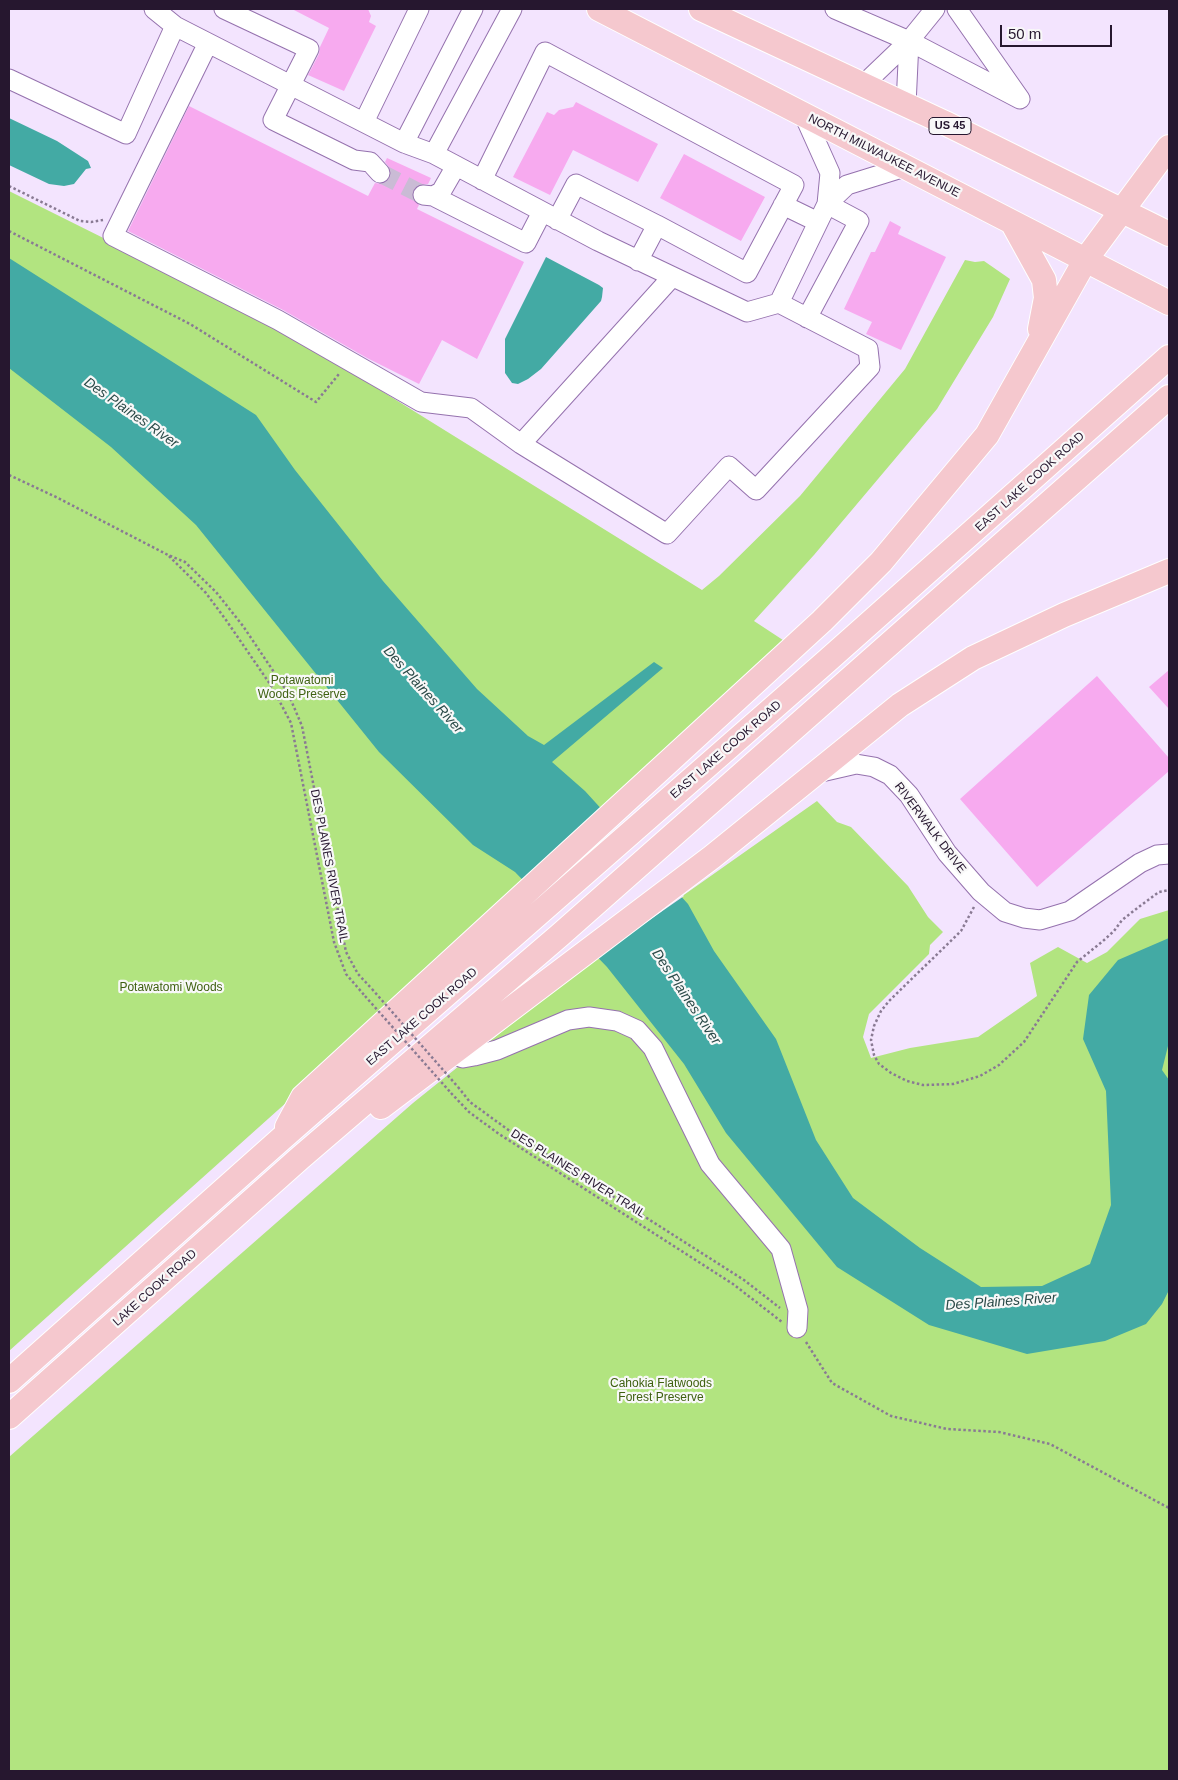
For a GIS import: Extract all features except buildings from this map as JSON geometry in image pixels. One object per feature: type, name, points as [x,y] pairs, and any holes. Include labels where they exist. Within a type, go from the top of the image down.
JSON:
[{"type":"main road","name":"NORTH MILWAUKEE AVENUE","points":[[599,9],[1169,302]]},
{"type":"main road","name":"US 45","points":[[700,9],[906,105],[1169,234]]},
{"type":"main road","points":[[9,1381],[281,1139],[303,1097],[822,621],[881,562],[987,435],[1086,259],[1169,146]]},
{"type":"main road","points":[[1012,222],[1044,280],[1046,298],[1036,348]]},
{"type":"main road","name":"EAST LAKE COOK ROAD","points":[[281,1139],[640,825],[1168,358]]},
{"type":"main road","points":[[300,1158],[560,935],[1169,397]]},
{"type":"main road","points":[[300,1158],[330,1146],[712,857],[900,705],[974,658],[1064,615],[1169,571]]},
{"type":"main road","name":"LAKE COOK ROAD","points":[[9,1417],[300,1158]]},
{"type":"street","points":[[156,9],[175,26],[404,143],[434,154],[550,216],[672,277],[747,312],[779,304],[807,318],[868,349],[870,367],[756,490],[729,466],[667,534],[521,444],[471,408],[421,402],[278,320],[113,236],[208,43]]},
{"type":"street","points":[[224,9],[309,49],[273,120],[354,160],[375,167],[385,133]]},
{"type":"street","points":[[364,122],[419,9]]},
{"type":"street","points":[[404,143],[473,9]]},
{"type":"street","points":[[434,154],[512,9]]},
{"type":"street","points":[[835,9],[909,41],[1020,99],[957,9]]},
{"type":"street","points":[[862,84],[909,41],[935,9]]},
{"type":"street","points":[[9,79],[126,134],[175,26]]},
{"type":"street","points":[[906,105],[909,41]]},
{"type":"street","points":[[456,166],[442,192],[428,196],[526,243],[576,184],[747,273],[794,185],[545,52],[482,180]]},
{"type":"street","points":[[804,115],[830,173],[827,204]]},
{"type":"street","points":[[779,304],[827,204],[847,185],[905,167]]},
{"type":"street","points":[[807,318],[859,221],[827,204]]},
{"type":"street","points":[[783,205],[818,222]]},
{"type":"street","points":[[638,260],[657,225]]},
{"type":"street","points":[[521,444],[672,277]]},
{"type":"street","name":"RIVERWALK DRIVE","points":[[813,774],[856,764],[874,768],[890,775],[909,795],[947,853],[980,892],[1006,912],[1024,918],[1040,920],[1070,911],[1140,863],[1157,855],[1169,854]]},
{"type":"street","points":[[451,1053],[463,1058],[497,1050],[568,1020],[589,1017],[617,1021],[637,1030],[653,1048],[710,1164],[781,1249],[798,1310],[797,1328]]},
{"type":"path","points":[[9,186],[80,221],[91,222],[122,217]]},
{"type":"path","points":[[9,231],[190,324],[316,402],[349,361]]},
{"type":"path","name":"DES PLAINES RIVER TRAIL","points":[[9,475],[90,514],[168,555],[186,562],[216,592],[242,626],[288,693],[302,726],[346,952],[358,974],[475,1106],[507,1129],[744,1280],[783,1310],[797,1328],[832,1383],[891,1416],[947,1429],[998,1432],[1050,1444],[1169,1508]]},
{"type":"path","name":"DES PLAINES RIVER TRAIL","points":[[168,555],[206,593],[272,687],[291,723],[334,942],[346,974],[469,1112],[499,1134],[733,1284],[782,1322],[797,1328]]},
{"type":"path","points":[[980,892],[961,931],[889,1001],[881,1011],[874,1026],[871,1040],[876,1059],[891,1074],[907,1081],[923,1085],[953,1084],[980,1076],[999,1065],[1024,1042],[1076,962],[1103,941],[1122,920],[1140,906],[1159,892],[1169,890]]},
{"type":"green space","name":"Potawatomi Woods Preserve","points":[[9,191],[264,318],[702,590],[719,576],[800,496],[905,369],[965,260],[984,261],[1010,279],[993,317],[937,409],[814,555],[754,621],[789,644],[374,1024],[9,1351]]},
{"type":"green space","name":"Cahokia Flatwoods Forest Preserve","points":[[817,801],[837,822],[851,827],[908,886],[928,917],[943,932],[930,945],[929,954],[869,1014],[863,1037],[871,1058],[910,1048],[978,1037],[1037,996],[1030,963],[1058,947],[1087,963],[1107,952],[1140,919],[1169,910],[1169,1771],[9,1771],[9,1457],[413,1103],[586,964]]},
{"type":"water","points":[[9,118],[57,141],[88,161],[91,168],[86,169],[74,184],[64,186],[49,184],[9,165]]},
{"type":"water","points":[[546,257],[603,288],[601,301],[541,369],[518,384],[512,383],[505,373],[505,339]]},
{"type":"water","name":"Des Plaines River","points":[[9,258],[256,415],[295,470],[383,581],[477,689],[528,736],[544,745],[654,662],[663,668],[552,762],[585,791],[688,904],[714,951],[776,1039],[816,1140],[853,1198],[920,1248],[981,1287],[1042,1286],[1090,1264],[1111,1205],[1106,1091],[1083,1039],[1089,995],[1118,960],[1169,938],[1169,1042],[1162,1070],[1169,1080],[1169,1290],[1162,1304],[1146,1324],[1105,1341],[1027,1354],[929,1325],[837,1267],[726,1133],[684,1064],[607,967],[515,872],[473,845],[379,752],[196,525],[111,447],[9,368]]},
{"type":"pier","points":[[604,808],[684,896],[595,958],[522,882]]},
{"type":"tunnel","points":[[380,173],[423,195]]},
{"type":"park label","name":"Potawatomi Woods","points":[[171,988]]}]
